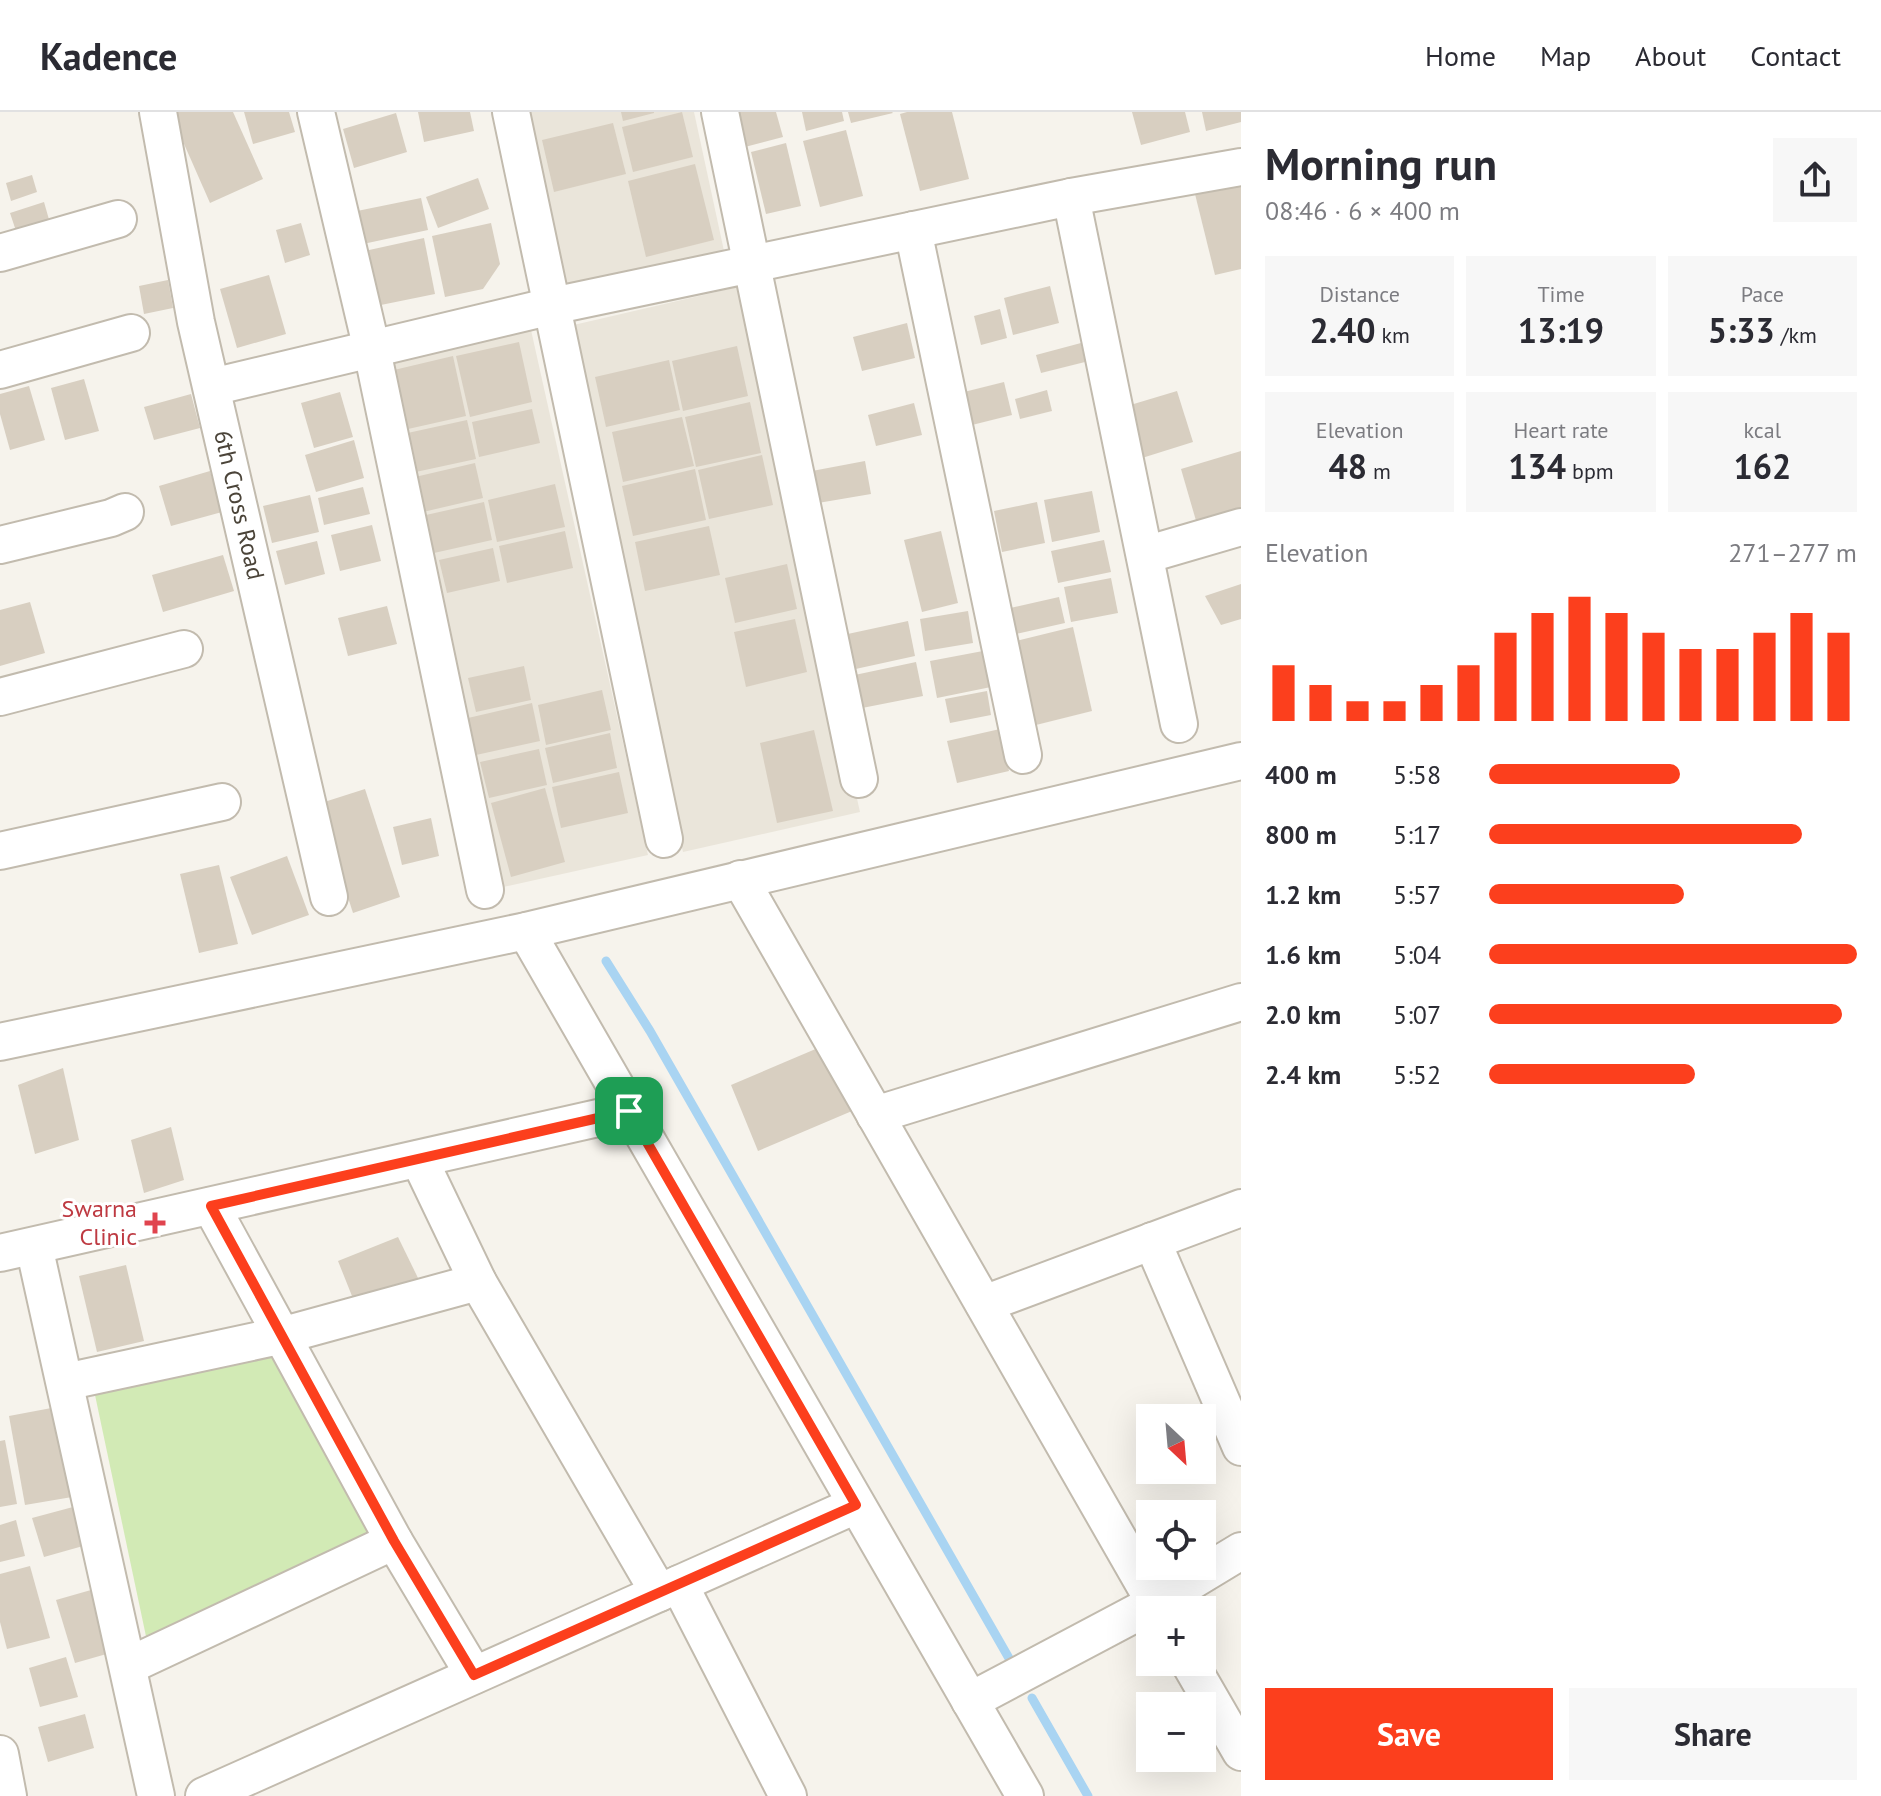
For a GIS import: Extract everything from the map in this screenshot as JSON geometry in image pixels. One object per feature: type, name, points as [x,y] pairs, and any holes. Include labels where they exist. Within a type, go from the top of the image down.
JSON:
[{"type":"street","name":"6th Cross Road","points":[[158,112],[196,322],[329,897]]},
{"type":"street","points":[[316,112],[372,350],[485,890]]},
{"type":"street","points":[[511,112],[664,839]]},
{"type":"street","points":[[720,112],[859,779]]},
{"type":"street","points":[[212,387],[552,306],[1071,197],[1241,167]]},
{"type":"street","points":[[1071,197],[1179,724]]},
{"type":"street","points":[[0,253],[118,219]]},
{"type":"street","points":[[913,230],[1023,755]]},
{"type":"street","points":[[0,370],[131,333]]},
{"type":"street","points":[[0,545],[125,512]]},
{"type":"street","points":[[1145,555],[1241,527]]},
{"type":"street","points":[[0,697],[184,649]]},
{"type":"street","points":[[0,1042],[526,931],[1241,761]]},
{"type":"street","points":[[0,851],[222,802]]},
{"type":"street","points":[[740,879],[1151,1596]]},
{"type":"street","points":[[526,931],[1025,1796]]},
{"type":"street","points":[[875,1115],[1241,1002]]},
{"type":"street","points":[[156,1796],[65,1382],[17,1249],[629,1111]]},
{"type":"street","points":[[419,1159],[478,1282],[669,1588],[788,1796]]},
{"type":"street","points":[[211,1206],[394,1541],[474,1675]]},
{"type":"street","points":[[984,1304],[1241,1208]]},
{"type":"street","points":[[1152,1241],[1241,1447]]},
{"type":"street","points":[[65,1382],[284,1335],[478,1282]]},
{"type":"street","points":[[204,1796],[856,1505]]},
{"type":"street","points":[[128,1666],[394,1541]]},
{"type":"street","points":[[1172,1596],[1241,1551]]},
{"type":"street","points":[[970,1701],[1136,1617]]},
{"type":"street","points":[[1197,1676],[1241,1752]]},
{"type":"street","points":[[0,1754],[8,1796]]},
{"type":"shaded area","points":[[527,112],[694,112],[724,251],[564,286]]},
{"type":"shaded area","points":[[742,286],[860,812],[683,852],[565,327]]},
{"type":"shaded area","points":[[531,330],[648,855],[494,889],[377,365]]},
{"type":"green space","points":[[274,1352],[373,1536],[147,1641],[95,1395]]},
{"type":"building","points":[[170,112],[233,112],[263,179],[210,203]]},
{"type":"building","points":[[244,112],[289,112],[295,132],[253,144]]},
{"type":"building","points":[[418,112],[470,112],[474,131],[424,142]]},
{"type":"building","points":[[621,112],[654,112],[654,113],[623,121]]},
{"type":"building","points":[[682,112],[693,157],[633,172],[622,127]]},
{"type":"building","points":[[732,112],[776,112],[783,137],[741,148]]},
{"type":"building","points":[[802,112],[842,112],[844,121],[806,131]]},
{"type":"building","points":[[848,112],[892,112],[893,113],[851,123]]},
{"type":"building","points":[[952,112],[969,179],[920,191],[900,114]]},
{"type":"building","points":[[1132,112],[1185,112],[1190,132],[1141,145]]},
{"type":"building","points":[[1202,112],[1241,112],[1241,122],[1206,131]]},
{"type":"building","points":[[396,113],[407,152],[354,168],[343,129]]},
{"type":"building","points":[[613,123],[626,174],[554,192],[542,140]]},
{"type":"building","points":[[846,130],[863,196],[820,207],[803,141]]},
{"type":"building","points":[[786,143],[801,206],[766,214],[751,152]]},
{"type":"building","points":[[695,164],[714,240],[646,257],[628,181]]},
{"type":"building","points":[[32,175],[37,192],[11,201],[6,183]]},
{"type":"building","points":[[478,178],[489,209],[438,228],[426,197]]},
{"type":"building","points":[[1241,178],[1241,269],[1215,275],[1194,190]]},
{"type":"building","points":[[421,198],[428,230],[363,244],[357,211]]},
{"type":"building","points":[[44,202],[50,223],[17,234],[10,213]]},
{"type":"building","points":[[301,223],[310,255],[285,263],[276,230]]},
{"type":"building","points":[[491,223],[500,264],[483,289],[445,297],[432,236]]},
{"type":"building","points":[[424,238],[435,294],[371,307],[360,252]]},
{"type":"building","points":[[269,275],[286,334],[237,348],[220,289]]},
{"type":"building","points":[[168,280],[173,308],[144,314],[139,286]]},
{"type":"building","points":[[1050,286],[1059,323],[1013,335],[1004,298]]},
{"type":"building","points":[[1000,309],[1007,338],[981,345],[974,316]]},
{"type":"building","points":[[907,323],[915,358],[862,371],[853,337]]},
{"type":"building","points":[[519,342],[532,402],[470,417],[456,356]]},
{"type":"building","points":[[1081,343],[1085,362],[1041,373],[1036,355]]},
{"type":"building","points":[[737,346],[748,396],[683,411],[672,361]]},
{"type":"building","points":[[453,356],[466,416],[408,429],[394,370]]},
{"type":"building","points":[[669,360],[680,410],[606,427],[595,377]]},
{"type":"building","points":[[84,379],[99,431],[65,440],[51,388]]},
{"type":"building","points":[[1004,382],[1012,415],[972,425],[964,392]]},
{"type":"building","points":[[29,386],[45,440],[10,450],[0,414],[0,394]]},
{"type":"building","points":[[1047,390],[1052,411],[1020,419],[1015,399]]},
{"type":"building","points":[[1177,391],[1193,442],[1142,458],[1127,406]]},
{"type":"building","points":[[340,392],[353,437],[314,448],[301,403]]},
{"type":"building","points":[[191,394],[200,428],[154,440],[144,407]]},
{"type":"building","points":[[750,402],[761,453],[696,467],[685,417]]},
{"type":"building","points":[[914,403],[922,435],[876,446],[868,415]]},
{"type":"building","points":[[532,409],[540,443],[479,457],[472,422]]},
{"type":"building","points":[[682,417],[694,466],[623,482],[612,432]]},
{"type":"building","points":[[467,420],[476,459],[411,473],[403,434]]},
{"type":"building","points":[[354,440],[364,478],[316,492],[305,455]]},
{"type":"building","points":[[1241,451],[1241,518],[1199,531],[1181,469]]},
{"type":"building","points":[[762,455],[773,505],[709,519],[698,470]]},
{"type":"building","points":[[865,461],[871,494],[818,503],[812,471]]},
{"type":"building","points":[[475,463],[483,498],[423,512],[415,477]]},
{"type":"building","points":[[695,469],[706,520],[633,536],[622,486]]},
{"type":"building","points":[[210,471],[222,512],[171,526],[159,486]]},
{"type":"building","points":[[555,484],[565,527],[497,542],[488,500]]},
{"type":"building","points":[[363,487],[370,514],[324,525],[318,498]]},
{"type":"building","points":[[1092,491],[1100,532],[1052,542],[1044,500]]},
{"type":"building","points":[[310,495],[319,532],[272,543],[263,506]]},
{"type":"building","points":[[484,502],[492,540],[425,555],[417,517]]},
{"type":"building","points":[[1037,502],[1045,543],[1002,552],[994,511]]},
{"type":"building","points":[[372,525],[381,561],[340,571],[331,535]]},
{"type":"building","points":[[709,526],[720,575],[645,591],[635,542]]},
{"type":"building","points":[[565,531],[573,568],[507,583],[499,546]]},
{"type":"building","points":[[941,531],[958,603],[922,612],[904,540]]},
{"type":"building","points":[[1104,540],[1111,572],[1058,583],[1051,551]]},
{"type":"building","points":[[317,541],[325,574],[285,585],[276,551]]},
{"type":"building","points":[[493,548],[500,581],[447,593],[439,560]]},
{"type":"building","points":[[223,555],[234,591],[163,612],[152,575]]},
{"type":"building","points":[[787,564],[797,609],[735,623],[725,578]]},
{"type":"building","points":[[1111,578],[1118,613],[1071,622],[1064,587]]},
{"type":"building","points":[[1241,584],[1241,619],[1221,625],[1205,596]]},
{"type":"building","points":[[1059,597],[1065,623],[1002,637],[997,611]]},
{"type":"building","points":[[30,602],[45,653],[0,666],[0,610]]},
{"type":"building","points":[[387,606],[397,644],[348,656],[338,618]]},
{"type":"building","points":[[968,611],[973,643],[925,651],[920,619]]},
{"type":"building","points":[[795,619],[807,672],[746,687],[734,632]]},
{"type":"building","points":[[908,621],[915,656],[851,670],[843,635]]},
{"type":"building","points":[[1073,627],[1092,711],[1036,725],[1016,641]]},
{"type":"building","points":[[983,651],[991,687],[937,698],[930,661]]},
{"type":"building","points":[[916,662],[923,696],[857,709],[850,676]]},
{"type":"building","points":[[524,666],[531,700],[476,712],[468,678]]},
{"type":"building","points":[[602,690],[611,730],[546,745],[538,705]]},
{"type":"building","points":[[987,691],[991,715],[950,723],[945,699]]},
{"type":"building","points":[[532,703],[540,741],[476,755],[468,718]]},
{"type":"building","points":[[1000,729],[1009,771],[957,783],[947,741]]},
{"type":"building","points":[[814,730],[833,811],[777,823],[760,743]]},
{"type":"building","points":[[610,733],[617,768],[553,783],[545,748]]},
{"type":"building","points":[[539,749],[547,785],[489,798],[480,762]]},
{"type":"building","points":[[619,772],[628,813],[561,828],[552,787]]},
{"type":"building","points":[[545,788],[565,862],[511,877],[491,803]]},
{"type":"building","points":[[365,789],[400,897],[353,913],[318,804]]},
{"type":"building","points":[[431,818],[439,856],[402,865],[393,827]]},
{"type":"building","points":[[287,856],[309,915],[252,935],[230,877]]},
{"type":"building","points":[[219,865],[238,944],[199,953],[180,874]]},
{"type":"building","points":[[825,1045],[852,1111],[758,1151],[731,1085]]},
{"type":"building","points":[[63,1068],[79,1140],[35,1154],[18,1085]]},
{"type":"building","points":[[171,1127],[184,1180],[144,1193],[131,1140]]},
{"type":"building","points":[[398,1237],[418,1278],[356,1306],[338,1261]]},
{"type":"building","points":[[126,1265],[144,1341],[97,1352],[79,1276]]},
{"type":"building","points":[[62,1406],[78,1496],[25,1505],[9,1416]]},
{"type":"building","points":[[5,1440],[17,1504],[0,1507],[0,1441]]},
{"type":"building","points":[[73,1507],[83,1546],[44,1557],[32,1518]]},
{"type":"building","points":[[16,1520],[25,1556],[0,1562],[0,1525]]},
{"type":"building","points":[[30,1566],[50,1638],[7,1649],[0,1622],[0,1574]]},
{"type":"building","points":[[98,1588],[117,1651],[75,1663],[56,1600]]},
{"type":"building","points":[[66,1657],[78,1697],[40,1707],[29,1668]]},
{"type":"building","points":[[85,1714],[94,1748],[48,1762],[38,1727]]},
{"type":"waterway","points":[[606,961],[650,1031],[1010,1660]]},
{"type":"waterway","points":[[1032,1698],[1088,1796]]},
{"type":"place","name":"Swarna Clinic","points":[[155,1223]]},
{"type":"route","points":[[629,1111],[856,1505],[474,1675],[394,1541],[211,1206],[629,1111]]}]
